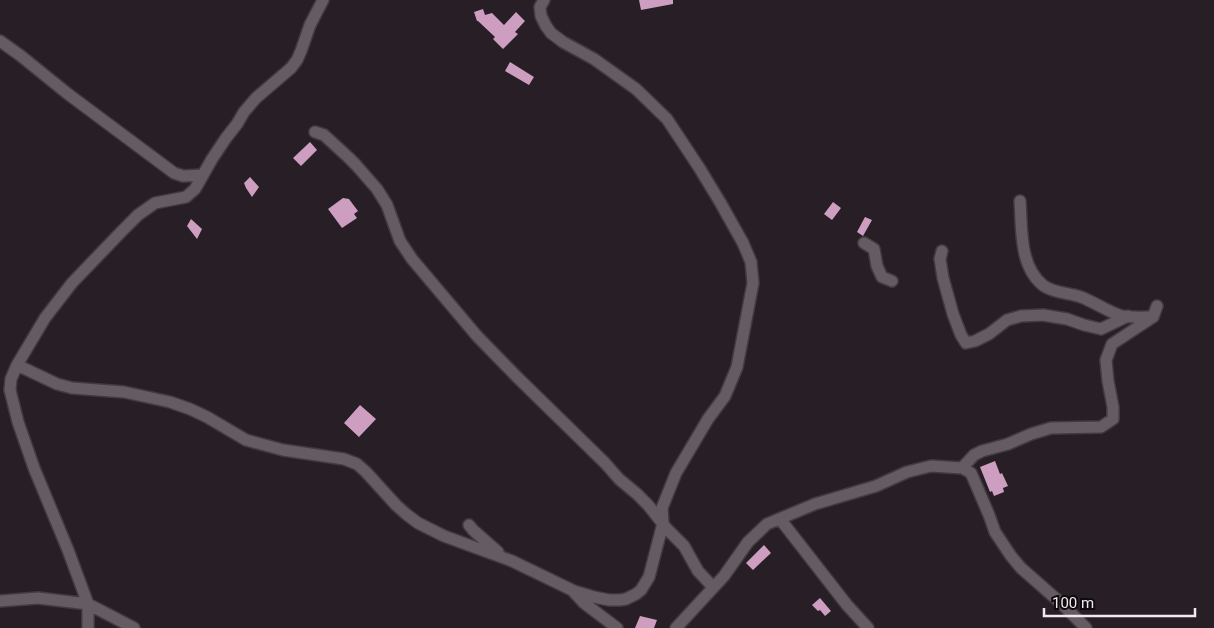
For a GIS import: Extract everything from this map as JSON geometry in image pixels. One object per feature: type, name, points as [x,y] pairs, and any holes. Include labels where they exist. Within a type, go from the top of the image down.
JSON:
[{"type":"street","points":[[88,628],[88,604],[34,468],[18,422],[13,403],[11,379],[17,365],[45,318],[72,283],[122,230],[155,203],[186,197],[195,189],[212,159],[244,112],[256,98],[291,68],[297,60],[310,25],[323,0]]},
{"type":"street","points":[[17,365],[57,384],[72,388],[124,392],[170,402],[207,417],[246,440],[283,450],[344,459],[357,464],[396,505],[418,523],[444,536],[512,561],[571,589],[594,597],[609,600],[626,599],[636,594],[641,590],[649,577],[663,522],[662,508],[676,473],[708,419],[725,396],[737,367],[753,283],[751,262],[743,243],[720,202],[667,119],[636,89],[594,59],[551,33],[541,16],[540,7],[544,0]]},
{"type":"street","points":[[0,41],[174,173],[182,176],[204,175]]},
{"type":"street","points":[[316,132],[324,135],[348,157],[377,189],[384,198],[400,240],[412,259],[477,336],[619,479],[638,494],[655,512],[667,529],[684,546],[698,571],[713,587]]},
{"type":"street","points":[[1020,200],[1027,263],[1034,275],[1045,287],[1080,297],[1120,316],[1153,317]]},
{"type":"street","points":[[864,244],[874,250],[877,266],[882,277],[892,281]]},
{"type":"street","points":[[942,251],[940,259],[943,278],[953,314],[966,343],[989,334],[1007,320],[1021,316],[1043,315],[1067,319],[1101,329],[1128,316]]},
{"type":"street","points":[[962,468],[974,455],[982,451],[1008,444],[1051,428],[1101,427],[1108,424],[1113,419],[1113,407],[1106,360],[1112,344],[1153,317],[1157,306]]},
{"type":"street","points":[[676,628],[724,576],[748,542],[767,524],[814,504],[876,486],[907,472],[931,466],[962,468],[971,473],[995,532],[1011,556],[1021,568],[1086,628]]},
{"type":"street","points":[[780,519],[847,605],[868,628]]},
{"type":"street","points":[[469,525],[489,544],[512,561]]},
{"type":"street","points":[[571,589],[584,603],[617,628]]},
{"type":"street","points":[[0,601],[38,598],[88,604],[134,628]]},
{"type":"building","points":[[639,0],[673,0],[673,4],[641,10]]},
{"type":"building","points":[[483,9],[485,15],[492,13],[504,25],[516,12],[525,21],[515,32],[518,34],[503,49],[493,39],[495,37],[477,21],[474,12]]},
{"type":"building","points":[[510,62],[534,77],[529,85],[505,71]]},
{"type":"building","points":[[310,142],[317,150],[301,166],[293,158]]},
{"type":"building","points":[[250,177],[259,187],[252,197],[244,183]]},
{"type":"building","points":[[343,198],[349,199],[358,211],[354,214],[357,218],[342,228],[328,209]]},
{"type":"building","points":[[833,202],[841,208],[832,220],[824,214]]},
{"type":"building","points":[[865,217],[872,220],[863,236],[857,232]]},
{"type":"building","points":[[191,219],[202,229],[197,239],[187,226]]},
{"type":"building","points":[[360,405],[376,419],[359,437],[344,423]]},
{"type":"building","points":[[995,461],[1000,474],[1002,473],[1008,486],[1003,488],[1004,492],[994,496],[992,491],[990,492],[980,467]]},
{"type":"building","points":[[764,545],[771,553],[753,570],[746,563]]},
{"type":"building","points":[[820,598],[831,611],[825,616],[812,605]]},
{"type":"building","points":[[640,616],[657,620],[654,628],[635,628]]}]
